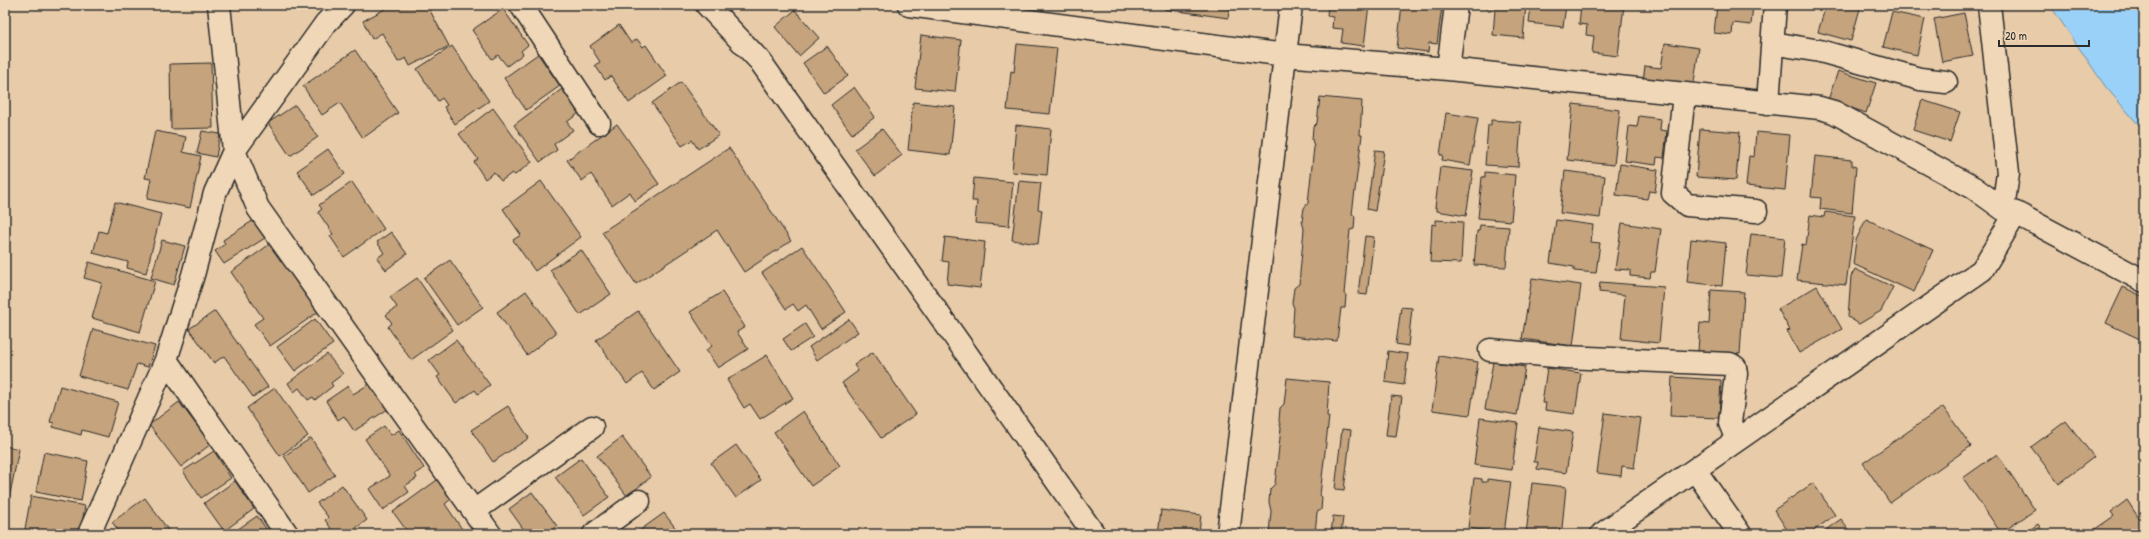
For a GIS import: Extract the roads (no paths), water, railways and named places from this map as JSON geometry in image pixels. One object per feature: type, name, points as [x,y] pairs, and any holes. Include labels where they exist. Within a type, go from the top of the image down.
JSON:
[{"type":"street","points":[[219,5],[234,152],[258,208],[490,534]]},
{"type":"street","points":[[89,534],[166,360],[193,275],[215,193],[234,152],[326,22],[343,5]]},
{"type":"street","points":[[521,5],[599,123]]},
{"type":"street","points":[[707,5],[760,61],[1094,534]]},
{"type":"street","points":[[909,5],[1285,55],[1448,69],[1820,108],[1834,112],[1974,188],[2009,211],[2144,281]]},
{"type":"street","points":[[1228,534],[1291,5]]},
{"type":"street","points":[[1448,69],[1456,5]]},
{"type":"street","points":[[1768,103],[1774,43],[1775,5]]},
{"type":"street","points":[[1602,534],[1982,270],[2009,211],[2008,172],[1989,5]]},
{"type":"street","points":[[1774,43],[1820,51],[1920,79],[1946,82]]},
{"type":"street","points":[[1684,94],[1673,193],[1687,205],[1756,211]]},
{"type":"street","points":[[1490,350],[1565,357],[1730,364],[1735,367],[1736,374],[1730,423],[1737,440]]},
{"type":"street","points":[[166,360],[287,534]]},
{"type":"street","points":[[474,511],[592,427]]},
{"type":"street","points":[[1695,470],[1740,534]]},
{"type":"street","points":[[594,534],[639,501]]},
{"type":"water","points":[[2050,5],[2144,5],[2144,131],[2105,86]]}]
